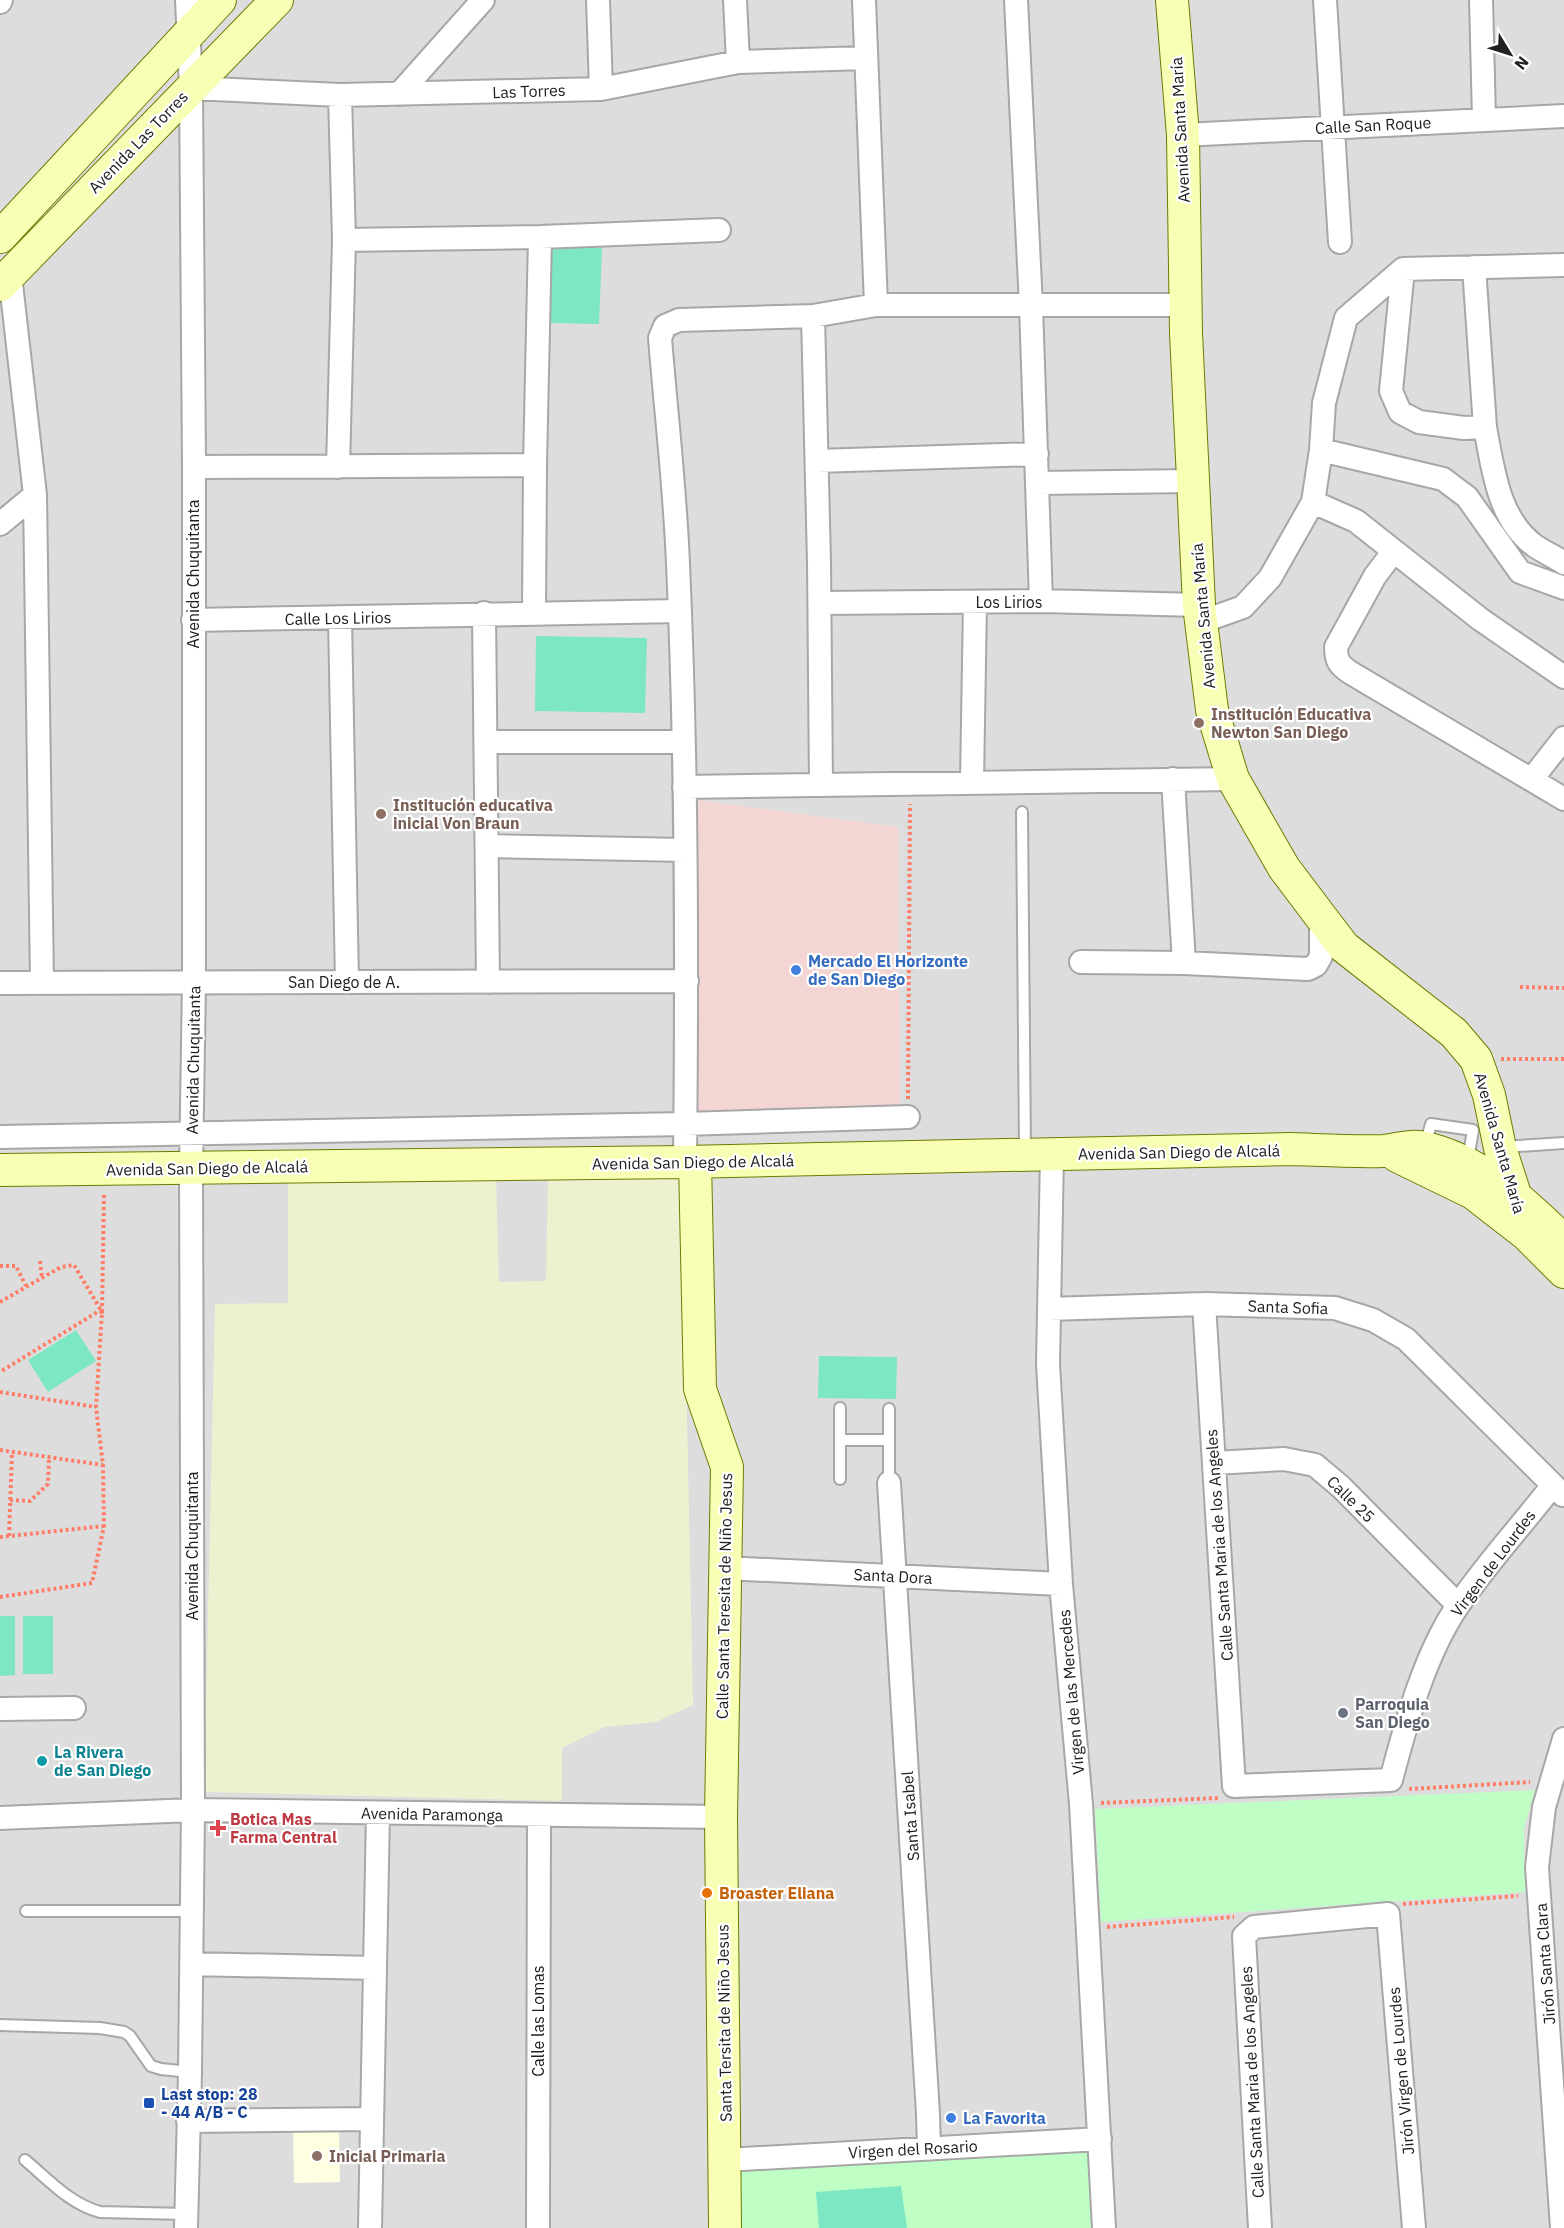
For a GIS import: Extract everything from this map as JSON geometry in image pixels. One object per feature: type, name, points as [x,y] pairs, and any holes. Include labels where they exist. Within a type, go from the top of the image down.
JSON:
[{"type":"street","name":"Avenida Chuquitanta","points":[[186,2221],[193,1810],[191,1168],[194,983],[194,467],[191,88],[187,0]]},
{"type":"street","points":[[0,237],[220,0]]},
{"type":"street","name":"Avenida Las Torres","points":[[5,280],[277,0]]},
{"type":"street","points":[[399,94],[483,0]]},
{"type":"street","points":[[597,0],[601,89]]},
{"type":"street","points":[[735,0],[738,62]]},
{"type":"street","points":[[864,0],[876,305]]},
{"type":"street","points":[[1016,0],[1031,306],[1041,601]]},
{"type":"street","name":"Avenida Santa María","points":[[1172,0],[1183,135],[1185,305],[1200,613],[1212,710],[1233,778],[1284,868],[1321,917],[1344,946],[1454,1033],[1476,1059],[1489,1095],[1489,1135],[1515,1197],[1526,1234]]},
{"type":"street","points":[[1325,0],[1340,242]]},
{"type":"street","points":[[1481,0],[1484,118]]},
{"type":"street","name":"Las Torres","points":[[191,88],[340,96],[601,89],[738,62],[866,58]]},
{"type":"street","points":[[338,467],[344,240],[340,96]]},
{"type":"street","name":"Calle San Roque","points":[[1183,135],[1484,118],[1564,116]]},
{"type":"street","points":[[344,240],[540,237],[719,230]]},
{"type":"street","points":[[534,613],[540,237]]},
{"type":"street","points":[[1200,613],[1243,606],[1270,578],[1313,502],[1321,450],[1324,403],[1346,318],[1403,269],[1564,265]]},
{"type":"street","points":[[1474,267],[1485,427],[1496,488],[1513,523],[1534,545],[1564,563]]},
{"type":"street","points":[[1403,269],[1391,391],[1400,412],[1419,422],[1464,428],[1485,427]]},
{"type":"street","points":[[5,280],[34,495],[42,983]]},
{"type":"street","points":[[690,1162],[685,1124],[687,981],[680,611],[660,338],[665,326],[679,321],[813,316],[876,305],[1185,305]]},
{"type":"street","points":[[813,316],[820,603],[821,785]]},
{"type":"street","points":[[1321,450],[1443,479],[1467,497],[1520,572],[1564,588]]},
{"type":"street","points":[[817,460],[1037,454]]},
{"type":"street","points":[[194,467],[535,465]]},
{"type":"street","points":[[1037,483],[1193,481]]},
{"type":"street","points":[[0,524],[34,495]]},
{"type":"street","points":[[1313,502],[1356,521],[1480,619],[1564,677]]},
{"type":"street","points":[[1394,551],[1375,576],[1336,647],[1336,659],[1341,667],[1564,799]]},
{"type":"street","name":"Los Lirios","points":[[820,603],[1041,601],[1200,613]]},
{"type":"street","points":[[972,782],[975,602]]},
{"type":"street","name":"Calle Los Lirios","points":[[193,620],[680,611]]},
{"type":"street","points":[[484,613],[489,982]]},
{"type":"street","points":[[340,618],[347,982]]},
{"type":"street","points":[[1532,780],[1564,738]]},
{"type":"street","points":[[486,742],[683,742]]},
{"type":"street","points":[[684,787],[1233,778]]},
{"type":"street","points":[[1173,779],[1184,963]]},
{"type":"street","points":[[487,846],[685,850]]},
{"type":"street","points":[[1081,962],[1184,963],[1308,969],[1316,965],[1321,956],[1321,917]]},
{"type":"street","name":"San Diego de A.","points":[[0,983],[687,981]]},
{"type":"street","name":"Avenida San Diego de Alcalá","points":[[0,1137],[908,1118]]},
{"type":"street","points":[[795,1121],[797,1160]]},
{"type":"street","name":"Avenida San Diego de Alcalá","points":[[0,1170],[690,1162],[1292,1149],[1385,1151],[1417,1147],[1454,1156],[1483,1172],[1564,1241]]},
{"type":"street","name":"Avenida San Diego de Alcalá","points":[[1385,1151],[1473,1193],[1526,1234],[1564,1272]]},
{"type":"street","name":"Virgen de las Mercedes","points":[[1038,1155],[1049,1309],[1048,1364],[1061,1584],[1081,1804],[1104,2228]]},
{"type":"street","name":"Calle Santa Teresita de Niño Jesus","points":[[690,1162],[700,1389],[727,1467],[721,1817]]},
{"type":"street","name":"Santa Sofia","points":[[1049,1309],[1204,1304],[1335,1308],[1373,1320],[1406,1340],[1559,1490]]},
{"type":"street","name":"Calle Santa Maria de los Angeles","points":[[1204,1304],[1234,1786]]},
{"type":"street","name":"Calle 25","points":[[1214,1463],[1284,1459],[1315,1466],[1341,1487],[1458,1605]]},
{"type":"street","name":"Santa Isabel","points":[[889,1483],[929,2149]]},
{"type":"street","name":"Virgen de Lourdes","points":[[1391,1780],[1404,1731],[1420,1686],[1439,1641],[1458,1605],[1559,1490]]},
{"type":"street","name":"Santa Dora","points":[[724,1568],[1061,1584]]},
{"type":"street","points":[[0,1709],[74,1708]]},
{"type":"street","name":"Jirón Santa Clara","points":[[1562,2228],[1537,1867],[1544,1807],[1564,1739]]},
{"type":"street","points":[[1234,1786],[1391,1780]]},
{"type":"street","name":"Avenida Paramonga","points":[[0,1818],[193,1810],[721,1817]]},
{"type":"street","points":[[369,2228],[378,1813]]},
{"type":"street","name":"Calle las Lomas","points":[[538,2228],[539,1815]]},
{"type":"street","name":"Santa Tersita de Niño Jesus","points":[[721,1817],[725,2228]]},
{"type":"street","name":"Calle Santa Maria de los Angeles","points":[[1260,2228],[1244,1936],[1254,1928],[1388,1914]]},
{"type":"street","name":"Jirón Virgen de Lourdes","points":[[1388,1914],[1414,2228]]},
{"type":"street","points":[[191,1964],[375,1968]]},
{"type":"street","points":[[188,2121],[372,2118]]},
{"type":"street","name":"Virgen del Rosario","points":[[725,2160],[1100,2139]]},
{"type":"lane","points":[[1022,812],[1038,1155]]},
{"type":"lane","points":[[1424,1149],[1431,1124],[1489,1135],[1564,1143]]},
{"type":"lane","points":[[1468,1164],[1489,1135]]},
{"type":"lane","points":[[840,1408],[840,1479]]},
{"type":"lane","points":[[889,1409],[889,1483]]},
{"type":"lane","points":[[840,1440],[889,1440]]},
{"type":"lane","points":[[26,1911],[192,1911]]},
{"type":"lane","points":[[0,2025],[100,2028],[124,2032],[130,2036],[151,2066],[190,2072]]},
{"type":"lane","points":[[25,2160],[75,2203],[86,2208],[100,2212],[186,2221]]},
{"type":"path","points":[[908,1118],[910,783]]},
{"type":"path","points":[[1520,987],[1564,988]]},
{"type":"path","points":[[1476,1059],[1564,1059]]},
{"type":"path","points":[[0,1597],[92,1583],[104,1526],[102,1465],[96,1407],[102,1312],[104,1194]]},
{"type":"path","points":[[40,1261],[42,1278]]},
{"type":"path","points":[[0,1302],[61,1267],[74,1265],[102,1312]]},
{"type":"path","points":[[0,1266],[16,1266],[26,1286]]},
{"type":"path","points":[[0,1372],[99,1311],[102,1312]]},
{"type":"path","points":[[0,1392],[96,1407]]},
{"type":"path","points":[[0,1450],[102,1465]]},
{"type":"path","points":[[9,1536],[12,1452]]},
{"type":"path","points":[[10,1500],[30,1501],[48,1484],[49,1458]]},
{"type":"path","points":[[0,1537],[104,1526]]},
{"type":"path","points":[[1391,1780],[1396,1790],[1552,1781]]},
{"type":"path","points":[[1081,1804],[1228,1797],[1234,1786]]},
{"type":"shaded area","points":[[0,0],[1564,0],[1564,2228],[0,2228]]},
{"type":"shaded area","name":"Mercado El Horizonte de San Diego","points":[[689,799],[898,827],[900,1113],[695,1115]]},
{"type":"shaded area","points":[[682,1174],[693,1705],[656,1722],[605,1727],[562,1748],[562,1801],[204,1792],[215,1304],[288,1303],[288,1180],[496,1177],[499,1282],[546,1281],[548,1176]]},
{"type":"shaded area","name":"Inicial Primaria","points":[[339,2128],[340,2182],[294,2183],[293,2129]]},
{"type":"green space","points":[[551,247],[602,248],[599,324],[550,323]]},
{"type":"green space","points":[[536,636],[647,638],[645,713],[535,711]]},
{"type":"green space","points":[[76,1330],[96,1361],[48,1392],[28,1360]]},
{"type":"green space","points":[[819,1356],[897,1357],[896,1399],[818,1398]]},
{"type":"green space","points":[[0,1616],[15,1616],[15,1675],[0,1676]]},
{"type":"green space","points":[[23,1616],[53,1616],[53,1674],[23,1674]]},
{"type":"green space","points":[[1535,1790],[1524,1829],[1525,1892],[1101,1922],[1095,1809]]},
{"type":"green space","points":[[1093,2148],[1096,2228],[734,2228],[734,2168]]},
{"type":"green space","points":[[901,2186],[907,2228],[819,2228],[816,2192]]},
{"type":"place","name":"Institución Educativa Newton San Diego","points":[[1199,723]]},
{"type":"place","name":"Institución educativa inicial Von Braun","points":[[381,814]]},
{"type":"place","name":"Mercado El Horizonte de San Diego","points":[[796,970]]},
{"type":"place","name":"Parroquia San Diego","points":[[1343,1713]]},
{"type":"place","name":"La Rivera de San Diego","points":[[42,1761]]},
{"type":"place","name":"Botica Mas Farma Central","points":[[218,1828]]},
{"type":"place","name":"Broaster Eliana","points":[[707,1893]]},
{"type":"place","name":"Last stop: 28 - 44 A/B - C","points":[[149,2103]]},
{"type":"place","name":"La Favorita","points":[[951,2118]]},
{"type":"place","name":"Inicial Primaria","points":[[317,2156]]}]
